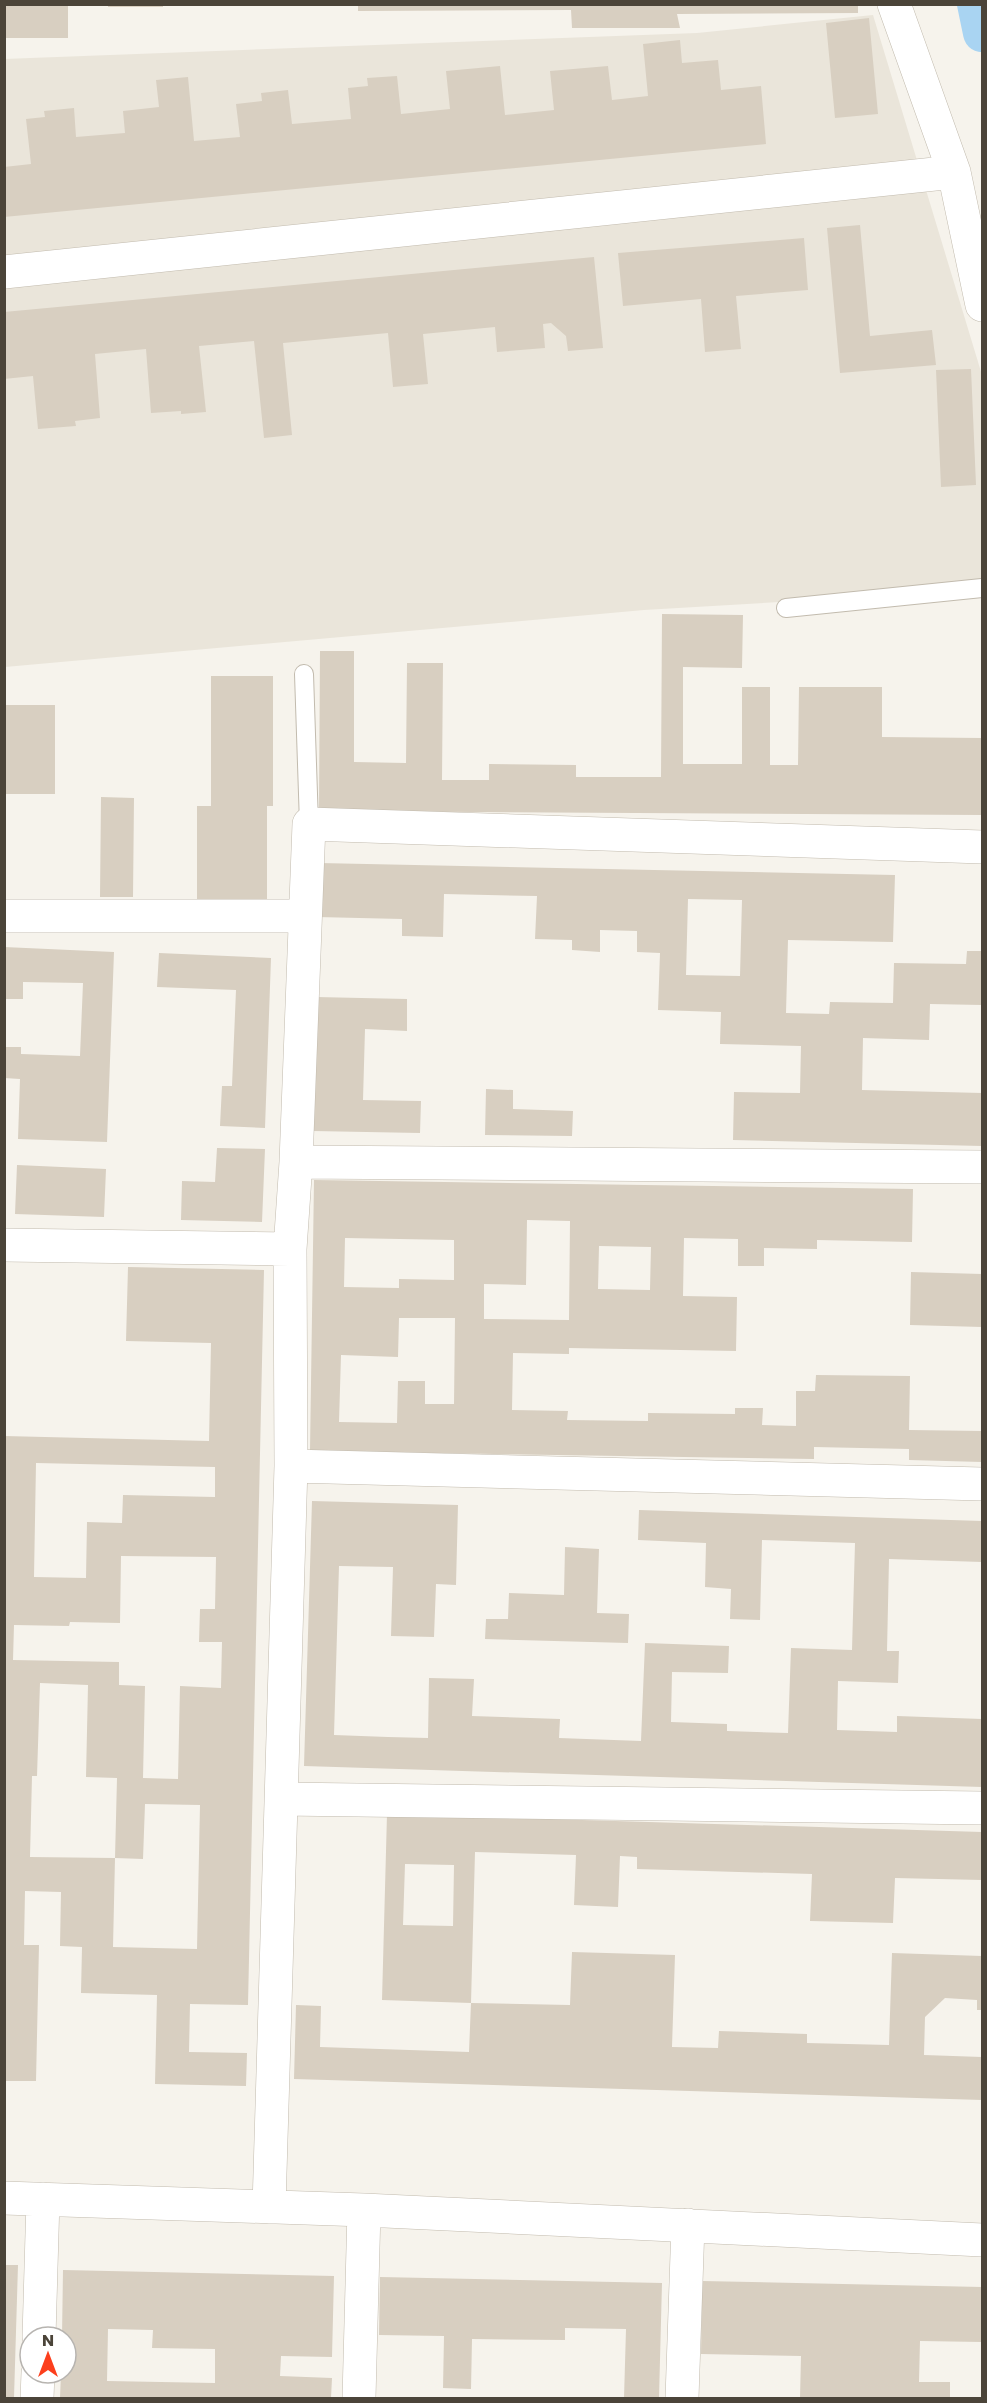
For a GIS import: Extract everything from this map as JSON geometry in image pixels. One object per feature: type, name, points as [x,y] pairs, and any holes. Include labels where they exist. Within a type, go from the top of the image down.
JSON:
[{"type":"street","points":[[894,4],[954,172],[982,305]]},
{"type":"street","points":[[4,272],[954,172]]},
{"type":"street","points":[[269,2207],[291,1466],[290,1249],[296,1162],[309,824],[982,847]]},
{"type":"street","points":[[4,916],[304,916]]},
{"type":"street","points":[[296,1162],[982,1167]]},
{"type":"street","points":[[4,1245],[290,1249]]},
{"type":"street","points":[[291,1466],[982,1484]]},
{"type":"street","points":[[282,1799],[982,1808]]},
{"type":"street","points":[[4,2198],[364,2210],[982,2240]]},
{"type":"street","points":[[39,2325],[43,2199]]},
{"type":"street","points":[[359,2398],[364,2210]]},
{"type":"street","points":[[682,2398],[688,2225]]},
{"type":"lane","points":[[786,608],[982,588]]},
{"type":"lane","points":[[304,674],[309,824]]},
{"type":"shaded area","points":[[873,15],[982,375],[982,590],[644,610],[5,667],[4,59],[697,33]]},
{"type":"building","points":[[4,4],[68,4],[68,38],[4,38]]},
{"type":"building","points":[[108,4],[163,4],[163,7],[108,7]]},
{"type":"building","points":[[358,4],[858,4],[858,13],[677,14],[680,28],[572,28],[571,10],[358,11]]},
{"type":"building","points":[[869,18],[878,114],[835,118],[826,23]]},
{"type":"building","points":[[680,40],[682,63],[718,60],[721,90],[761,86],[766,144],[4,217],[4,167],[31,164],[26,119],[45,117],[44,111],[74,108],[76,137],[125,133],[123,111],[159,107],[156,80],[188,77],[194,141],[240,137],[236,104],[262,101],[261,93],[288,90],[292,124],[351,119],[348,88],[368,86],[367,78],[397,76],[401,114],[450,109],[446,71],[500,66],[505,115],[554,110],[550,71],[608,66],[612,100],[648,96],[643,44]]},
{"type":"building","points":[[860,225],[870,336],[932,330],[936,365],[840,373],[827,228]]},
{"type":"building","points":[[804,238],[808,290],[736,296],[741,349],[705,352],[701,299],[623,306],[618,253]]},
{"type":"building","points":[[594,257],[603,348],[568,351],[566,336],[551,323],[543,324],[545,348],[497,352],[495,327],[423,334],[428,384],[393,387],[388,333],[283,343],[292,435],[264,438],[254,341],[199,346],[206,412],[151,413],[146,349],[95,354],[100,418],[75,421],[76,426],[38,429],[33,376],[4,379],[4,312]]},
{"type":"building","points":[[971,369],[976,485],[941,487],[936,370]]},
{"type":"building","points":[[662,614],[743,615],[742,668],[683,667],[683,764],[742,764],[742,687],[770,687],[770,765],[798,765],[799,687],[882,687],[882,737],[982,738],[982,815],[319,811],[320,651],[354,651],[354,762],[406,763],[407,663],[443,663],[442,780],[489,780],[489,764],[576,765],[576,777],[661,777]]},
{"type":"building","points":[[211,676],[273,676],[273,806],[267,806],[267,900],[197,900],[197,806],[211,806]]},
{"type":"building","points":[[4,705],[55,705],[55,794],[4,794]]},
{"type":"building","points":[[101,797],[134,798],[133,897],[100,897]]},
{"type":"building","points":[[319,863],[895,875],[893,942],[788,940],[786,1013],[829,1014],[830,1002],[893,1003],[894,963],[966,964],[967,951],[982,951],[982,1005],[930,1004],[929,1040],[863,1038],[862,1090],[982,1093],[982,1146],[733,1140],[734,1092],[800,1093],[801,1046],[720,1044],[721,1012],[658,1010],[660,953],[637,952],[637,931],[600,930],[600,952],[572,950],[572,940],[535,939],[537,896],[444,894],[443,937],[402,936],[402,919],[317,917]],"holes":[[[688,899],[742,900],[740,976],[686,975]]]},
{"type":"building","points":[[4,947],[114,952],[107,1142],[18,1139],[20,1079],[4,1078],[4,1047],[21,1047],[21,1054],[80,1056],[83,983],[23,982],[23,999],[4,999]]},
{"type":"building","points":[[159,953],[271,958],[265,1128],[220,1126],[222,1086],[232,1086],[236,990],[157,987]]},
{"type":"building","points":[[316,997],[407,999],[407,1031],[365,1029],[363,1100],[421,1101],[420,1133],[313,1131]]},
{"type":"building","points":[[486,1089],[513,1090],[513,1109],[573,1111],[572,1136],[485,1135]]},
{"type":"building","points":[[217,1148],[265,1149],[262,1222],[181,1220],[182,1181],[215,1182]]},
{"type":"building","points":[[17,1165],[106,1169],[104,1217],[15,1214]]},
{"type":"building","points":[[314,1180],[913,1189],[912,1242],[817,1240],[817,1249],[764,1248],[764,1266],[738,1266],[738,1239],[684,1238],[683,1296],[737,1297],[736,1351],[569,1348],[569,1354],[513,1353],[512,1410],[568,1411],[567,1420],[648,1421],[648,1413],[735,1414],[735,1408],[763,1408],[762,1425],[796,1426],[796,1391],[815,1391],[816,1375],[910,1376],[909,1430],[982,1431],[982,1462],[909,1460],[909,1449],[814,1447],[814,1459],[310,1451]],"holes":[[[527,1220],[570,1221],[569,1320],[484,1319],[484,1284],[526,1285]],[[345,1238],[454,1240],[454,1280],[399,1279],[399,1288],[344,1287]],[[599,1246],[651,1247],[650,1290],[598,1289]],[[399,1318],[455,1318],[454,1404],[425,1404],[425,1381],[398,1381],[397,1423],[339,1422],[341,1355],[398,1357]]]},
{"type":"building","points":[[128,1267],[264,1270],[248,2005],[190,2004],[189,2052],[247,2053],[246,2086],[155,2084],[157,1995],[81,1993],[82,1947],[60,1946],[61,1892],[25,1891],[24,1945],[39,1945],[36,2081],[4,2081],[4,1436],[209,1441],[211,1343],[126,1341]],"holes":[[[36,1463],[215,1467],[215,1497],[123,1495],[122,1523],[87,1522],[86,1578],[34,1577]],[[121,1556],[216,1557],[215,1609],[200,1609],[199,1642],[222,1642],[221,1688],[180,1686],[178,1779],[143,1778],[145,1686],[119,1685],[119,1662],[13,1660],[14,1625],[69,1626],[70,1622],[120,1623]],[[40,1683],[88,1685],[86,1777],[117,1778],[115,1858],[30,1857],[32,1776],[37,1776]],[[145,1804],[200,1805],[197,1949],[113,1947],[115,1858],[143,1859]]]},
{"type":"building","points":[[911,1272],[982,1274],[982,1327],[910,1325]]},
{"type":"building","points":[[312,1501],[458,1505],[456,1585],[436,1584],[434,1637],[391,1636],[393,1567],[339,1566],[334,1735],[388,1737],[428,1738],[429,1678],[474,1679],[472,1716],[560,1719],[559,1738],[641,1741],[645,1643],[729,1646],[728,1673],[672,1672],[671,1722],[727,1724],[727,1731],[788,1733],[791,1648],[852,1650],[855,1543],[762,1540],[760,1620],[730,1619],[731,1589],[705,1587],[706,1543],[638,1540],[639,1510],[982,1521],[982,1562],[889,1559],[887,1651],[899,1651],[898,1683],[838,1681],[837,1730],[897,1732],[897,1716],[982,1719],[982,1787],[304,1766]]},
{"type":"building","points":[[565,1547],[599,1549],[597,1613],[629,1614],[628,1643],[485,1639],[486,1619],[508,1619],[509,1593],[564,1595]]},
{"type":"building","points":[[387,1814],[982,1832],[982,1880],[895,1878],[893,1923],[810,1921],[812,1874],[637,1869],[637,1857],[620,1856],[618,1907],[574,1905],[576,1855],[475,1852],[471,2003],[382,2000]],"holes":[[[405,1864],[454,1865],[453,1926],[403,1925]]]},
{"type":"building","points":[[572,1952],[675,1955],[672,2047],[718,2048],[719,2031],[807,2034],[807,2043],[889,2045],[892,1953],[982,1956],[982,2010],[977,2010],[977,2000],[945,1998],[925,2017],[924,2055],[982,2057],[982,2100],[294,2079],[296,2005],[321,2006],[320,2047],[469,2052],[471,2003],[570,2005]]},
{"type":"building","points":[[4,2265],[18,2265],[14,2398],[4,2398]]},
{"type":"building","points":[[63,2270],[334,2276],[332,2357],[281,2356],[280,2376],[332,2378],[331,2398],[60,2398],[61,2385],[78,2385],[78,2325],[62,2325]],"holes":[[[108,2329],[153,2330],[152,2348],[215,2349],[215,2383],[107,2381]]]},
{"type":"building","points":[[380,2277],[662,2283],[659,2398],[624,2398],[626,2329],[565,2328],[565,2340],[472,2339],[471,2389],[443,2388],[444,2336],[379,2335]]},
{"type":"building","points":[[702,2281],[982,2287],[982,2342],[920,2341],[919,2382],[950,2382],[950,2398],[800,2398],[801,2356],[701,2354]]},
{"type":"waterway","points":[[976,4],[982,33]]}]
